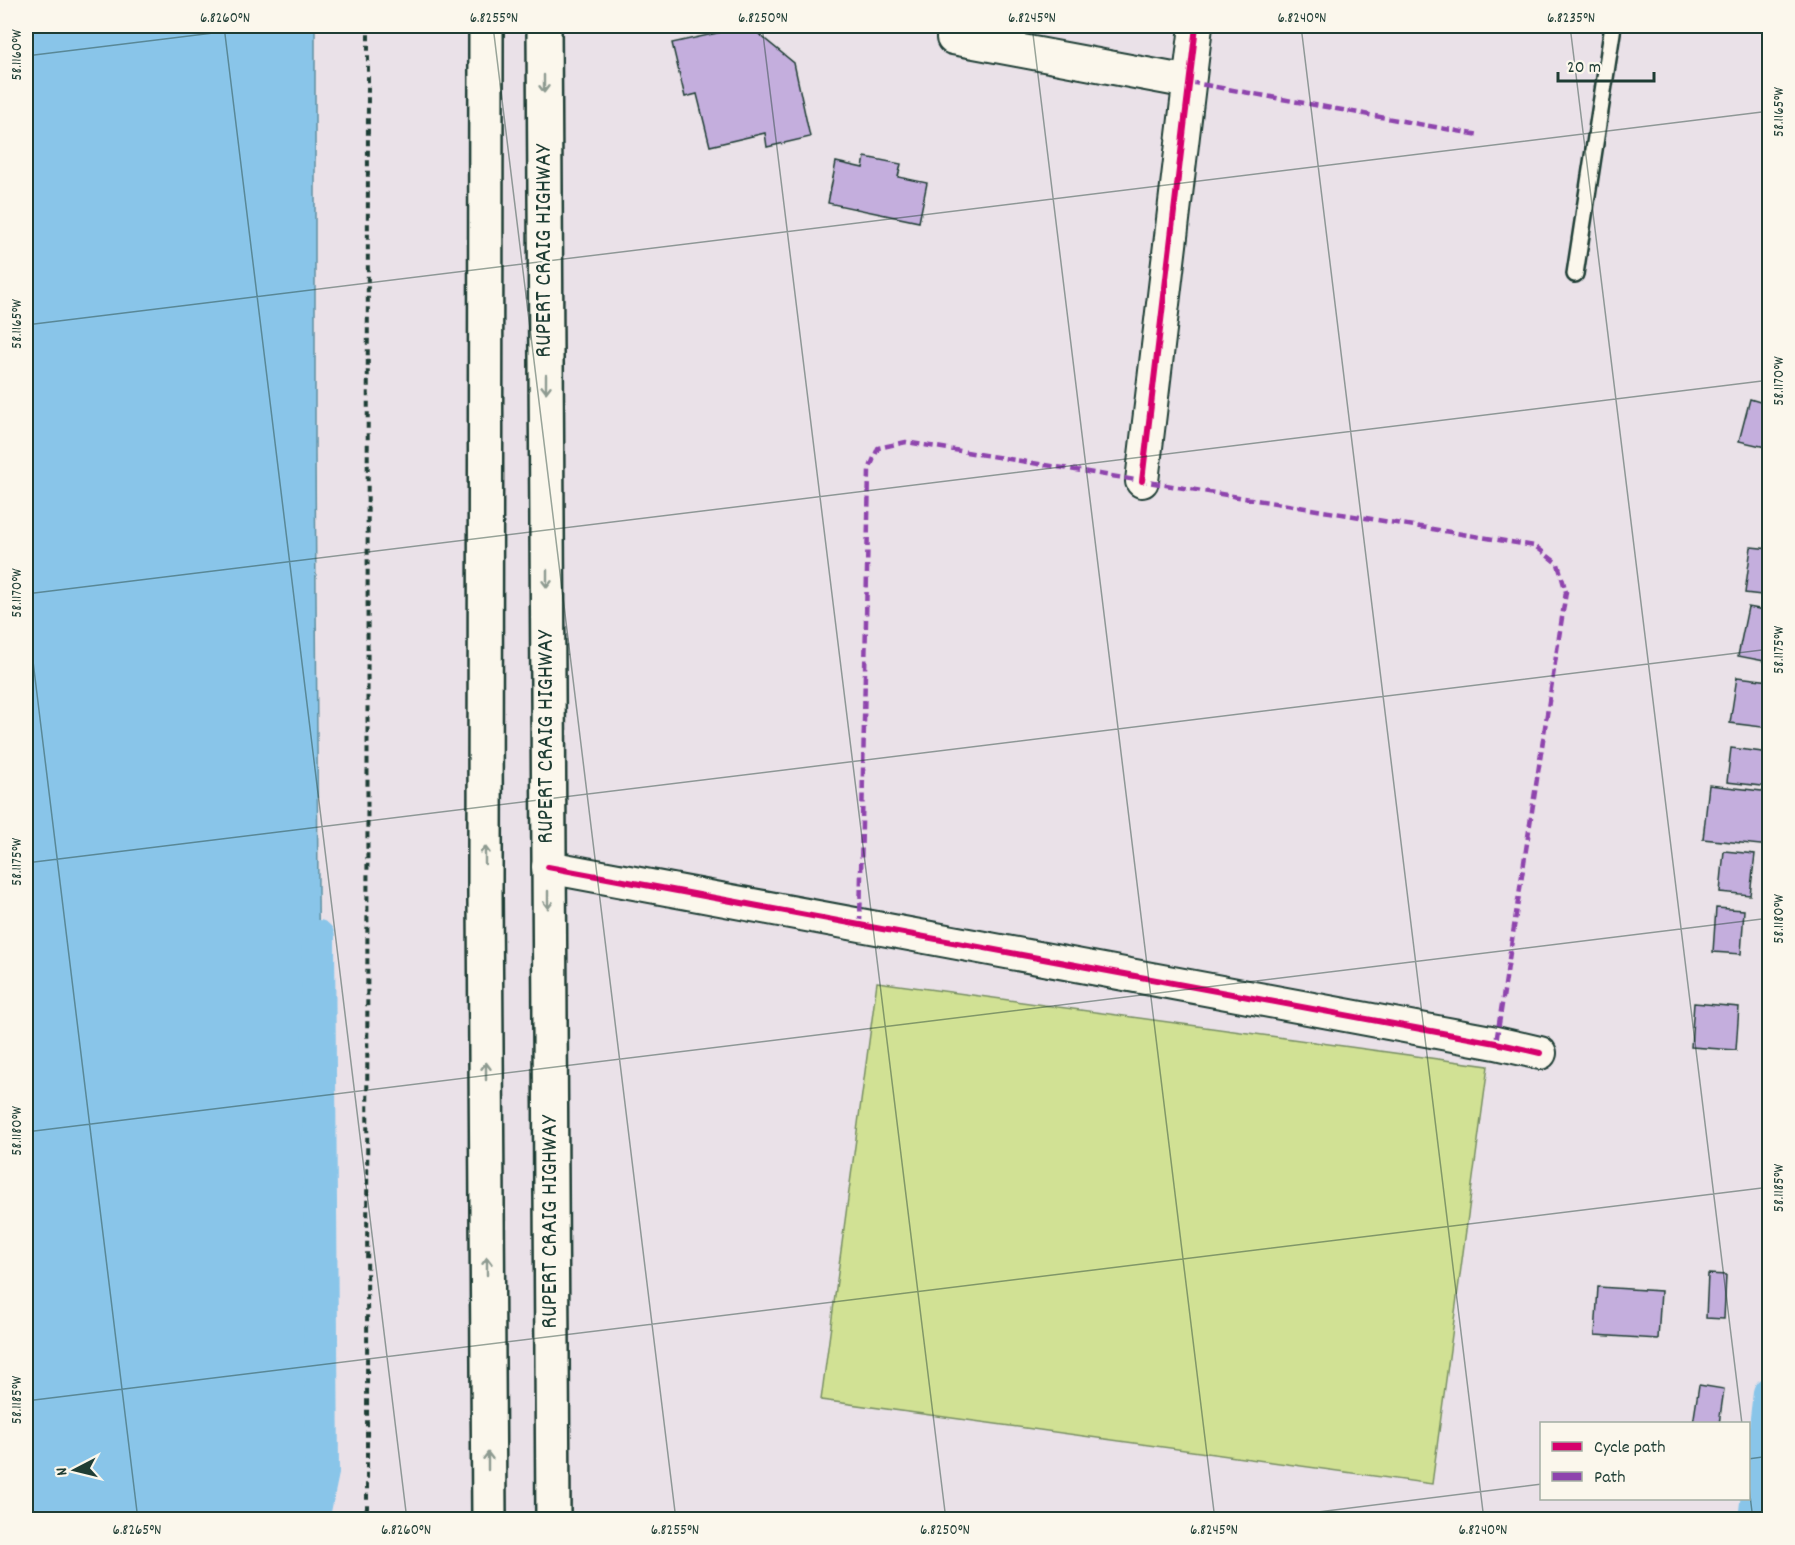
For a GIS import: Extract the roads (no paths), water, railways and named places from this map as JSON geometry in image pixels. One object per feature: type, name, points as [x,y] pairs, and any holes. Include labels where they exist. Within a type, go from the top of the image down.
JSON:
[{"type":"main road","points":[[486,26],[485,906],[489,1520]]},
{"type":"main road","name":"RUPERT CRAIG HIGHWAY","points":[[544,26],[553,1520]]},
{"type":"street","points":[[1142,481],[1196,26]]},
{"type":"street","points":[[953,38],[1189,82]]},
{"type":"street","points":[[548,867],[1540,1053]]},
{"type":"lane","points":[[1575,274],[1613,26]]},
{"type":"water","points":[[26,26],[315,26],[315,454],[322,1472],[312,1519],[26,1519]]},
{"type":"waterway","points":[[312,1520],[322,1472],[318,937]]},
{"type":"waterway","points":[[1755,1520],[1770,1393]]}]
